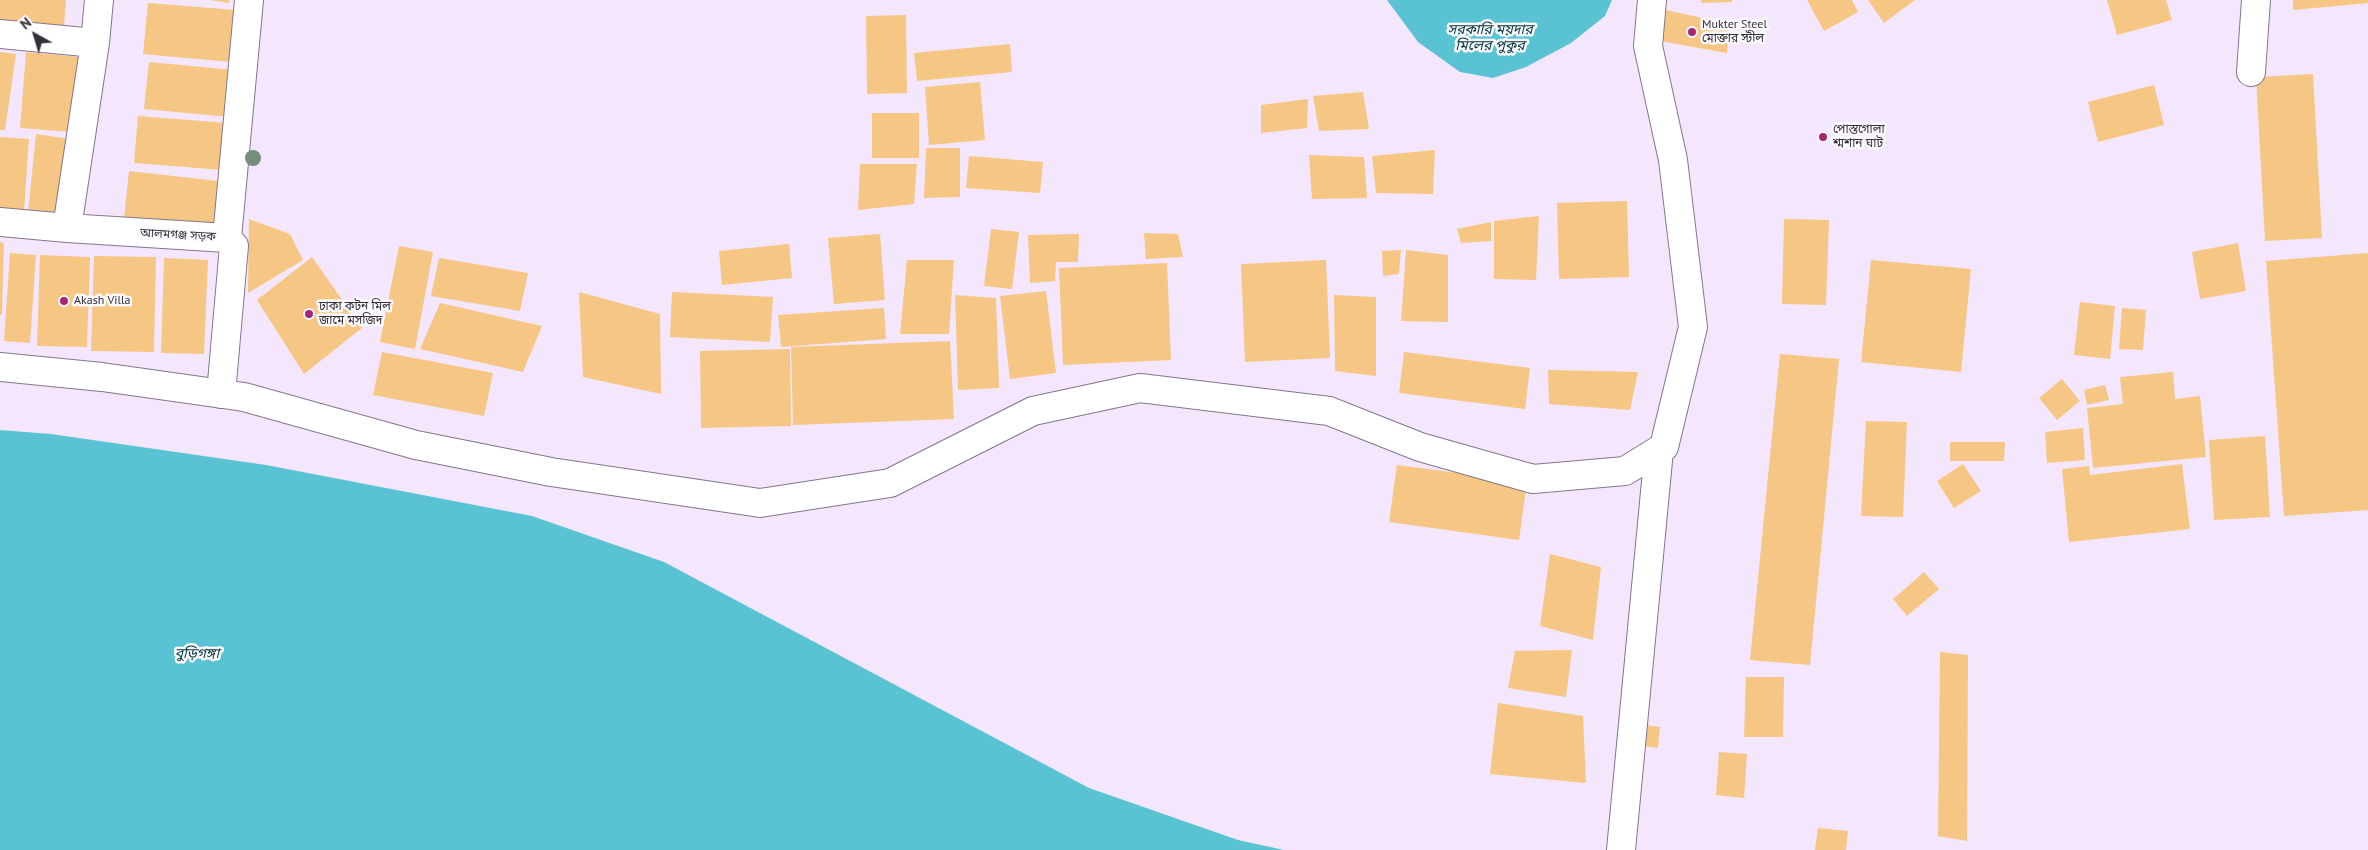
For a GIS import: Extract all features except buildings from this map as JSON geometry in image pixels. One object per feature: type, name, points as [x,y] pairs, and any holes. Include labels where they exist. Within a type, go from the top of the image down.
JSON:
[{"type":"street","points":[[67,228],[95,43],[99,0]]},
{"type":"street","points":[[227,238],[249,0]]},
{"type":"street","points":[[0,367],[102,376],[244,397],[416,445],[551,472],[760,503],[890,483],[1033,411],[1140,388],[1328,412],[1420,448],[1533,478],[1625,471],[1664,447],[1693,327],[1673,160],[1648,46],[1652,0]]},
{"type":"street","points":[[2251,72],[2256,0]]},
{"type":"street","points":[[0,34],[95,43]]},
{"type":"street","name":"আলমগঞ্জ সড়ক","points":[[0,222],[227,238],[234,246],[221,394]]},
{"type":"street","points":[[1621,850],[1659,450]]},
{"type":"water","name":"সরকারি ময়দার মিলের পুকুর","points":[[1387,0],[1612,0],[1605,16],[1571,43],[1526,67],[1493,78],[1460,72],[1418,42]]},
{"type":"water","name":"বুড়িগঙ্গা","points":[[0,430],[51,434],[266,465],[532,516],[664,562],[1089,788],[1238,840],[1284,850],[0,850]]},
{"type":"place","name":"Mukter Steel মোক্তার স্টীল","points":[[1692,32]]},
{"type":"place","name":"পোস্তগোলা শ্মশান ঘাট","points":[[1823,137]]},
{"type":"place","name":"Akash Villa","points":[[64,301]]},
{"type":"place","name":"ঢাকা কটন মিল জামে মসজিদ","points":[[309,314]]}]
